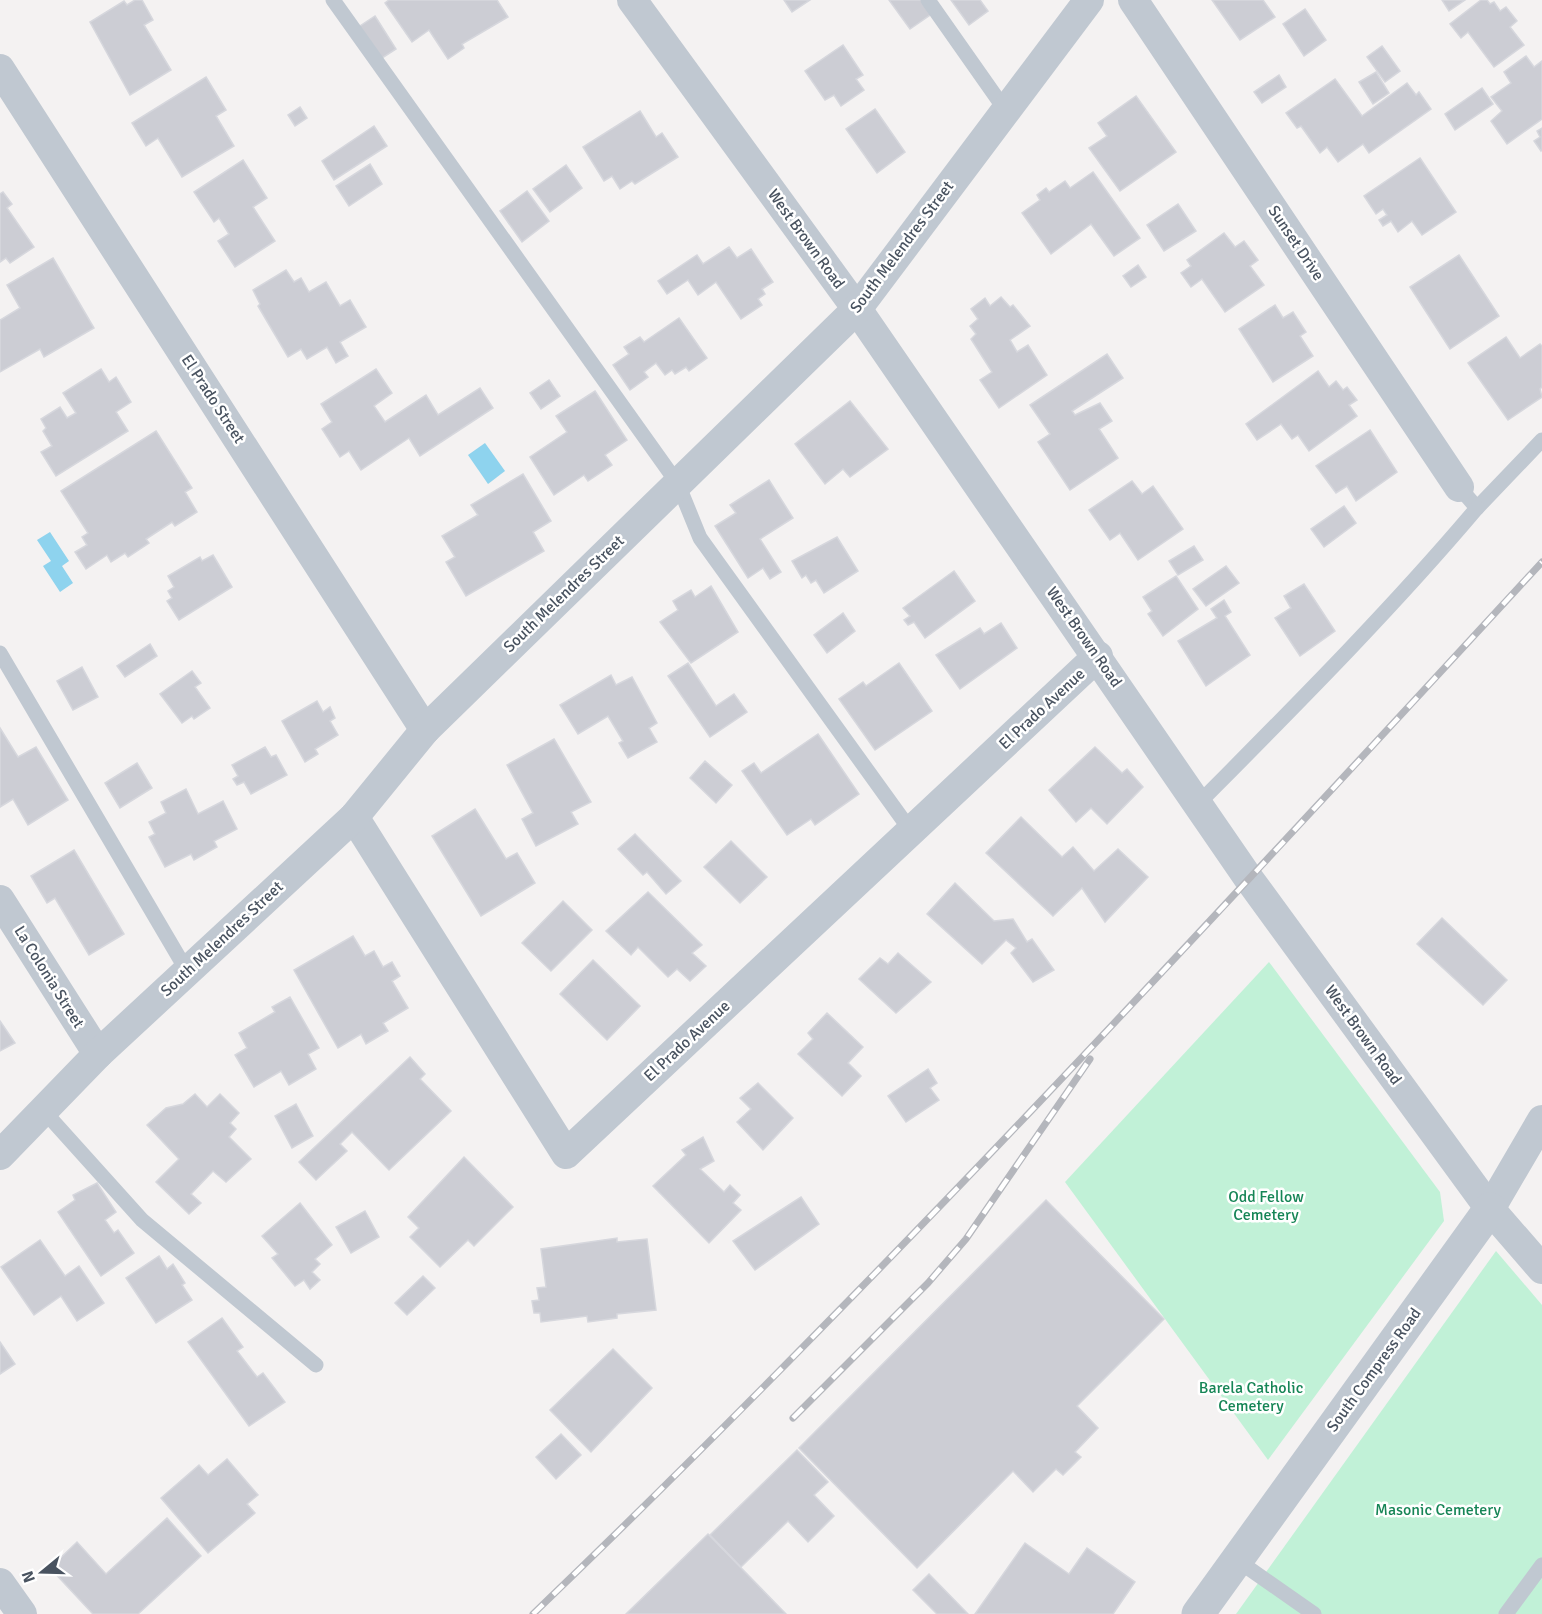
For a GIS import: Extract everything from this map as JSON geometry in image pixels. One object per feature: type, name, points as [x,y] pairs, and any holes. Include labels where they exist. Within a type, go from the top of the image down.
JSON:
[{"type":"street","name":"West Brown Road","points":[[632,0],[857,309],[1250,879],[1490,1209],[1542,1269]]},
{"type":"street","name":"South Melendres Street","points":[[0,1155],[98,1054],[354,817],[425,730],[857,309],[1089,0]]},
{"type":"street","name":"Sunset Drive","points":[[1133,0],[1468,497]]},
{"type":"street","name":"El Prado Street","points":[[0,69],[425,730]]},
{"type":"street","name":"El Prado Avenue","points":[[354,817],[566,1154],[1098,656]]},
{"type":"street","name":"La Colonia Street","points":[[0,900],[98,1054]]},
{"type":"street","name":"South Compress Road","points":[[1198,1614],[1490,1209],[1542,1120]]},
{"type":"street","points":[[0,1583],[21,1614]]},
{"type":"lane","points":[[333,0],[678,484],[700,538],[911,831]]},
{"type":"lane","points":[[928,0],[1006,111]]},
{"type":"lane","points":[[1198,804],[1442,549],[1468,497],[1542,440]]},
{"type":"lane","points":[[0,653],[187,971]]},
{"type":"lane","points":[[43,1110],[142,1220],[316,1365]]},
{"type":"lane","points":[[1237,1560],[1314,1614]]},
{"type":"lane","points":[[1506,1614],[1542,1565]]},
{"type":"green space","name":"Odd Fellow Cemetery","points":[[1269,962],[1440,1192],[1444,1221],[1268,1460],[1065,1182]]},
{"type":"green space","name":"Masonic Cemetery","points":[[1496,1251],[1542,1305],[1542,1614],[1236,1614]]},
{"type":"water","points":[[485,443],[505,471],[488,484],[468,455]]},
{"type":"water","points":[[50,532],[69,561],[62,566],[73,583],[60,592],[43,566],[51,561],[37,540]]},
{"type":"building","points":[[135,0],[142,0],[153,20],[144,25],[171,70],[130,95],[90,22],[124,1],[127,5]]},
{"type":"building","points":[[389,0],[497,0],[508,17],[462,44],[464,48],[448,59],[429,30],[412,42],[385,3]]},
{"type":"building","points":[[784,0],[810,0],[792,12]]},
{"type":"building","points":[[889,0],[923,0],[933,13],[910,29]]},
{"type":"building","points":[[951,0],[980,0],[988,11],[969,25]]},
{"type":"building","points":[[1212,0],[1263,0],[1275,17],[1240,40]]},
{"type":"building","points":[[1442,0],[1465,0],[1449,11]]},
{"type":"building","points":[[1481,0],[1487,0],[1490,4],[1494,2],[1500,11],[1506,7],[1517,21],[1510,27],[1524,45],[1494,67],[1468,32],[1461,38],[1450,24]]},
{"type":"building","points":[[1305,9],[1326,40],[1304,56],[1283,24]]},
{"type":"building","points":[[375,16],[396,49],[376,62],[354,30]]},
{"type":"building","points":[[843,45],[863,75],[856,79],[864,90],[841,106],[834,95],[825,100],[805,71]]},
{"type":"building","points":[[1382,46],[1400,71],[1385,82],[1367,57]]},
{"type":"building","points":[[1526,56],[1534,67],[1542,61],[1542,119],[1507,144],[1491,121],[1502,111],[1491,97],[1511,83],[1504,72]]},
{"type":"building","points":[[1376,72],[1389,93],[1373,104],[1359,82]]},
{"type":"building","points":[[1279,75],[1286,87],[1262,103],[1254,92]]},
{"type":"building","points":[[206,77],[226,110],[216,116],[234,146],[182,177],[158,138],[146,146],[132,123]]},
{"type":"building","points":[[1335,79],[1362,116],[1407,83],[1416,95],[1419,92],[1431,109],[1369,153],[1363,144],[1338,162],[1327,147],[1320,153],[1301,126],[1297,128],[1286,113]]},
{"type":"building","points":[[1482,88],[1493,104],[1455,130],[1445,114]]},
{"type":"building","points":[[1136,96],[1176,152],[1120,191],[1089,148],[1107,136],[1098,123]]},
{"type":"building","points":[[300,107],[307,118],[295,126],[288,115]]},
{"type":"building","points":[[875,109],[905,152],[877,173],[846,129]]},
{"type":"building","points":[[640,111],[656,137],[662,133],[678,157],[635,184],[632,181],[620,189],[612,176],[604,181],[583,147]]},
{"type":"building","points":[[374,126],[387,146],[334,180],[322,161]]},
{"type":"building","points":[[1542,128],[1541,151],[1534,141],[1540,137],[1537,131]]},
{"type":"building","points":[[1420,158],[1456,212],[1422,235],[1412,221],[1398,232],[1391,221],[1383,226],[1379,220],[1387,215],[1383,209],[1376,214],[1364,196]]},
{"type":"building","points":[[243,160],[267,198],[253,207],[275,241],[235,267],[218,241],[229,234],[219,218],[214,222],[194,192]]},
{"type":"building","points":[[370,164],[382,184],[349,206],[336,186]]},
{"type":"building","points":[[566,165],[582,188],[550,212],[533,189]]},
{"type":"building","points":[[1093,172],[1140,238],[1114,256],[1091,224],[1051,254],[1022,213],[1040,200],[1037,195],[1046,188],[1049,192],[1065,181],[1070,188]]},
{"type":"building","points":[[527,191],[549,221],[522,242],[500,211]]},
{"type":"building","points":[[3,192],[12,204],[7,208],[34,247],[10,263],[6,258],[0,262],[0,194]]},
{"type":"building","points":[[1178,204],[1196,231],[1164,251],[1147,225]]},
{"type":"building","points":[[1224,233],[1235,247],[1244,241],[1258,260],[1250,266],[1264,285],[1225,312],[1202,279],[1191,287],[1181,273],[1191,266],[1187,260]]},
{"type":"building","points":[[729,247],[737,258],[751,249],[773,282],[762,289],[765,294],[758,299],[762,305],[741,319],[716,282],[698,295],[688,280],[667,294],[658,281],[697,255],[703,264]]},
{"type":"building","points":[[1459,255],[1499,316],[1450,349],[1410,287]]},
{"type":"building","points":[[53,258],[94,328],[44,357],[40,349],[0,372],[0,320],[20,308],[7,285]]},
{"type":"building","points":[[1138,265],[1146,277],[1131,287],[1123,276]]},
{"type":"building","points":[[286,270],[294,282],[301,278],[309,292],[326,282],[340,306],[350,300],[366,327],[340,342],[348,356],[336,363],[327,347],[307,359],[301,349],[288,357],[258,306],[260,304],[253,290]]},
{"type":"building","points":[[1001,297],[1010,307],[1013,305],[1030,326],[1010,340],[1017,352],[1028,345],[1047,375],[999,408],[980,380],[992,372],[971,339],[976,334],[970,326],[978,319],[971,309],[985,298],[990,306]]},
{"type":"building","points":[[1275,305],[1283,318],[1293,312],[1306,332],[1300,336],[1313,356],[1273,382],[1239,329]]},
{"type":"building","points":[[679,318],[707,358],[689,371],[686,367],[675,374],[672,370],[665,375],[656,363],[644,372],[648,377],[630,390],[613,365],[629,354],[624,347],[640,337],[644,342]]},
{"type":"building","points":[[1506,337],[1520,358],[1540,344],[1542,346],[1542,387],[1540,389],[1542,397],[1508,420],[1468,363]]},
{"type":"building","points":[[1107,354],[1123,378],[1072,411],[1075,415],[1100,403],[1112,421],[1099,429],[1118,458],[1070,490],[1038,442],[1050,434],[1030,405]]},
{"type":"building","points":[[101,369],[109,382],[116,377],[131,402],[116,412],[128,431],[56,476],[41,452],[52,446],[43,431],[46,428],[41,419],[60,407],[67,418],[76,413],[63,393]]},
{"type":"building","points":[[376,369],[392,393],[374,406],[385,422],[426,395],[438,415],[480,388],[493,408],[420,456],[409,438],[361,470],[349,451],[340,457],[322,429],[332,422],[321,404]]},
{"type":"building","points":[[1318,371],[1329,387],[1336,381],[1343,390],[1347,387],[1357,400],[1349,405],[1357,416],[1309,451],[1298,435],[1292,439],[1281,424],[1257,440],[1246,424]]},
{"type":"building","points":[[549,380],[560,396],[541,409],[530,393]]},
{"type":"building","points":[[595,391],[627,440],[605,455],[612,465],[588,481],[584,475],[554,495],[530,457],[567,432],[556,416]]},
{"type":"building","points":[[850,401],[888,449],[850,477],[843,469],[825,484],[795,444]]},
{"type":"building","points":[[1370,430],[1397,472],[1356,501],[1347,486],[1336,493],[1316,466]]},
{"type":"building","points":[[156,431],[192,488],[185,492],[197,512],[175,526],[172,522],[146,539],[149,543],[128,557],[125,553],[111,562],[107,555],[86,569],[75,552],[87,545],[82,537],[88,533],[61,491]]},
{"type":"building","points":[[523,474],[551,521],[533,532],[544,551],[466,596],[446,562],[455,557],[442,536],[478,515],[471,505]]},
{"type":"building","points":[[769,480],[793,518],[760,539],[781,572],[770,579],[763,568],[748,578],[715,526],[736,513],[730,505]]},
{"type":"building","points":[[1132,481],[1142,494],[1153,486],[1183,529],[1138,560],[1120,533],[1110,540],[1089,510]]},
{"type":"building","points":[[1344,506],[1356,523],[1324,547],[1311,529]]},
{"type":"building","points":[[837,537],[858,571],[824,593],[816,580],[811,583],[806,575],[802,578],[792,561]]},
{"type":"building","points":[[1194,546],[1203,560],[1178,575],[1169,561]]},
{"type":"building","points":[[213,555],[232,587],[179,620],[167,601],[172,598],[168,591],[174,587],[168,576],[200,557],[202,561]]},
{"type":"building","points":[[1226,566],[1239,583],[1206,606],[1193,589]]},
{"type":"building","points":[[954,571],[975,601],[925,638],[914,622],[908,625],[904,620],[910,616],[903,608]]},
{"type":"building","points":[[1176,576],[1198,609],[1163,636],[1148,614],[1152,611],[1143,597]]},
{"type":"building","points":[[1304,584],[1335,631],[1300,656],[1275,618],[1291,608],[1284,596]]},
{"type":"building","points":[[711,586],[738,632],[691,663],[660,622],[678,610],[673,601],[691,590],[695,597]]},
{"type":"building","points":[[1224,600],[1231,612],[1225,616],[1250,655],[1206,686],[1178,641],[1217,618],[1211,609]]},
{"type":"building","points":[[843,613],[855,631],[827,653],[814,635]]},
{"type":"building","points":[[1001,623],[1017,648],[960,689],[936,655],[980,628],[984,634]]},
{"type":"building","points":[[150,644],[157,656],[125,677],[117,666]]},
{"type":"building","points":[[688,663],[716,706],[734,694],[747,712],[710,737],[668,676]]},
{"type":"building","points":[[899,663],[932,711],[875,750],[839,699],[863,682],[866,686]]},
{"type":"building","points":[[82,667],[98,697],[73,710],[57,681]]},
{"type":"building","points":[[192,671],[201,683],[195,687],[210,708],[194,719],[192,716],[182,723],[160,694]]},
{"type":"building","points":[[611,675],[616,685],[632,677],[657,723],[649,728],[657,742],[628,758],[619,743],[623,741],[608,716],[578,734],[560,705]]},
{"type":"building","points":[[317,701],[323,712],[330,707],[335,718],[330,721],[338,735],[315,749],[318,754],[305,762],[282,721]]},
{"type":"building","points":[[0,728],[18,757],[36,747],[68,800],[28,825],[13,799],[0,807]]},
{"type":"building","points":[[818,734],[859,794],[815,825],[811,819],[787,835],[742,771],[754,763],[761,773]]},
{"type":"building","points":[[554,739],[591,802],[571,812],[578,824],[536,846],[522,819],[533,813],[507,765]]},
{"type":"building","points":[[265,747],[271,757],[276,755],[287,775],[251,794],[244,782],[237,785],[233,779],[238,776],[232,765]]},
{"type":"building","points":[[1095,747],[1122,773],[1127,769],[1143,787],[1107,824],[1091,808],[1076,822],[1049,790]]},
{"type":"building","points":[[705,761],[732,785],[716,803],[690,778]]},
{"type":"building","points":[[137,763],[152,788],[120,808],[105,783]]},
{"type":"building","points":[[186,789],[198,814],[223,801],[237,829],[214,841],[217,847],[194,860],[191,854],[165,867],[149,837],[155,834],[149,822],[166,813],[161,802]]},
{"type":"building","points":[[475,809],[506,859],[517,853],[535,883],[481,916],[432,836]]},
{"type":"building","points":[[1021,817],[1062,857],[1073,847],[1094,871],[1118,849],[1148,877],[1105,922],[1082,888],[1053,916],[986,853]]},
{"type":"building","points":[[635,834],[681,881],[666,894],[647,872],[643,875],[618,849]]},
{"type":"building","points":[[731,841],[767,877],[740,903],[704,867]]},
{"type":"building","points":[[74,850],[124,934],[89,955],[55,898],[47,903],[31,876]]},
{"type":"building","points":[[955,883],[994,921],[1013,919],[1027,942],[1032,939],[1054,970],[1033,982],[1011,953],[1016,948],[1006,940],[982,964],[927,914]]},
{"type":"building","points":[[648,892],[702,945],[692,953],[706,966],[690,981],[677,969],[668,977],[638,947],[631,955],[606,931]]},
{"type":"building","points":[[563,901],[592,930],[551,971],[522,943]]},
{"type":"building","points":[[1442,918],[1507,980],[1483,1005],[1417,944]]},
{"type":"building","points":[[353,936],[365,956],[374,951],[383,967],[392,962],[400,976],[392,981],[408,1008],[383,1023],[388,1031],[366,1044],[361,1034],[338,1048],[294,970]]},
{"type":"building","points":[[898,953],[931,982],[896,1013],[859,979],[880,958],[888,964]]},
{"type":"building","points":[[593,960],[640,1006],[607,1040],[560,994]]},
{"type":"building","points":[[290,997],[319,1048],[308,1054],[316,1069],[289,1085],[281,1071],[254,1087],[235,1055],[247,1048],[239,1033],[275,1012],[272,1007]]},
{"type":"building","points":[[827,1013],[863,1047],[848,1063],[861,1076],[842,1096],[798,1054],[813,1039],[808,1033]]},
{"type":"building","points":[[0,1021],[15,1043],[0,1051]]},
{"type":"building","points":[[410,1057],[425,1074],[420,1079],[451,1111],[389,1170],[352,1132],[340,1144],[347,1151],[316,1180],[299,1162]]},
{"type":"building","points":[[928,1069],[937,1083],[930,1088],[939,1100],[906,1122],[888,1096]]},
{"type":"building","points":[[758,1083],[793,1118],[763,1150],[737,1122],[751,1109],[740,1098]]},
{"type":"building","points":[[195,1094],[207,1107],[220,1094],[239,1113],[230,1123],[236,1129],[229,1137],[251,1159],[226,1182],[213,1171],[191,1194],[201,1203],[189,1214],[156,1182],[179,1159],[147,1125],[166,1108],[183,1104]]},
{"type":"building","points":[[296,1104],[313,1136],[292,1148],[275,1116]]},
{"type":"building","points":[[703,1137],[714,1161],[700,1169],[724,1192],[730,1185],[740,1195],[733,1203],[741,1210],[709,1243],[653,1186],[686,1155],[682,1150]]},
{"type":"building","points":[[464,1157],[513,1207],[474,1246],[468,1240],[440,1267],[410,1237],[419,1228],[408,1217]]},
{"type":"building","points":[[97,1183],[116,1212],[105,1220],[114,1233],[118,1230],[134,1253],[101,1276],[58,1212],[75,1200],[73,1195]]},
{"type":"building","points":[[801,1197],[819,1224],[755,1270],[733,1241]]},
{"type":"building","points":[[1046,1200],[1164,1319],[1077,1406],[1098,1428],[1075,1452],[1081,1457],[1063,1475],[1056,1469],[1033,1492],[1013,1471],[917,1568],[799,1448]]},
{"type":"building","points":[[300,1203],[332,1245],[315,1259],[320,1264],[312,1272],[320,1280],[310,1289],[304,1280],[295,1286],[272,1258],[278,1254],[262,1236]]},
{"type":"building","points":[[365,1211],[379,1237],[351,1253],[336,1227]]},
{"type":"building","points":[[617,1238],[617,1242],[647,1239],[656,1310],[617,1314],[617,1318],[588,1322],[587,1316],[541,1322],[540,1313],[534,1313],[532,1301],[539,1300],[537,1288],[546,1287],[541,1249]]},
{"type":"building","points":[[40,1240],[65,1276],[79,1266],[104,1303],[77,1321],[61,1296],[34,1315],[1,1267]]},
{"type":"building","points":[[159,1256],[167,1269],[173,1264],[185,1283],[182,1285],[192,1300],[156,1323],[126,1278]]},
{"type":"building","points":[[423,1276],[435,1288],[407,1315],[395,1303]]},
{"type":"building","points":[[222,1318],[243,1347],[237,1351],[257,1377],[263,1373],[285,1402],[249,1426],[188,1342]]},
{"type":"building","points":[[0,1342],[15,1364],[0,1374]]},
{"type":"building","points":[[613,1349],[652,1388],[591,1452],[550,1410]]},
{"type":"building","points":[[561,1434],[581,1455],[556,1479],[536,1457]]},
{"type":"building","points":[[797,1450],[828,1482],[814,1495],[834,1516],[808,1542],[788,1521],[741,1567],[710,1535]]},
{"type":"building","points":[[227,1459],[258,1495],[247,1504],[255,1513],[208,1553],[161,1498],[199,1465],[208,1475]]},
{"type":"building","points":[[167,1518],[201,1556],[138,1614],[93,1614],[50,1568],[77,1542],[106,1574]]},
{"type":"building","points":[[708,1534],[786,1614],[626,1614]]},
{"type":"building","points":[[1025,1543],[1069,1574],[1087,1548],[1135,1582],[1113,1614],[975,1614]]},
{"type":"building","points":[[929,1574],[968,1614],[937,1614],[913,1590]]},
{"type":"railway","points":[[533,1614],[792,1358],[1046,1096],[1542,562]]},
{"type":"railway","points":[[793,1418],[928,1283],[966,1239],[1090,1059]]},
{"type":"park label","name":"Barela Catholic Cemetery","points":[[1251,1397]]}]
